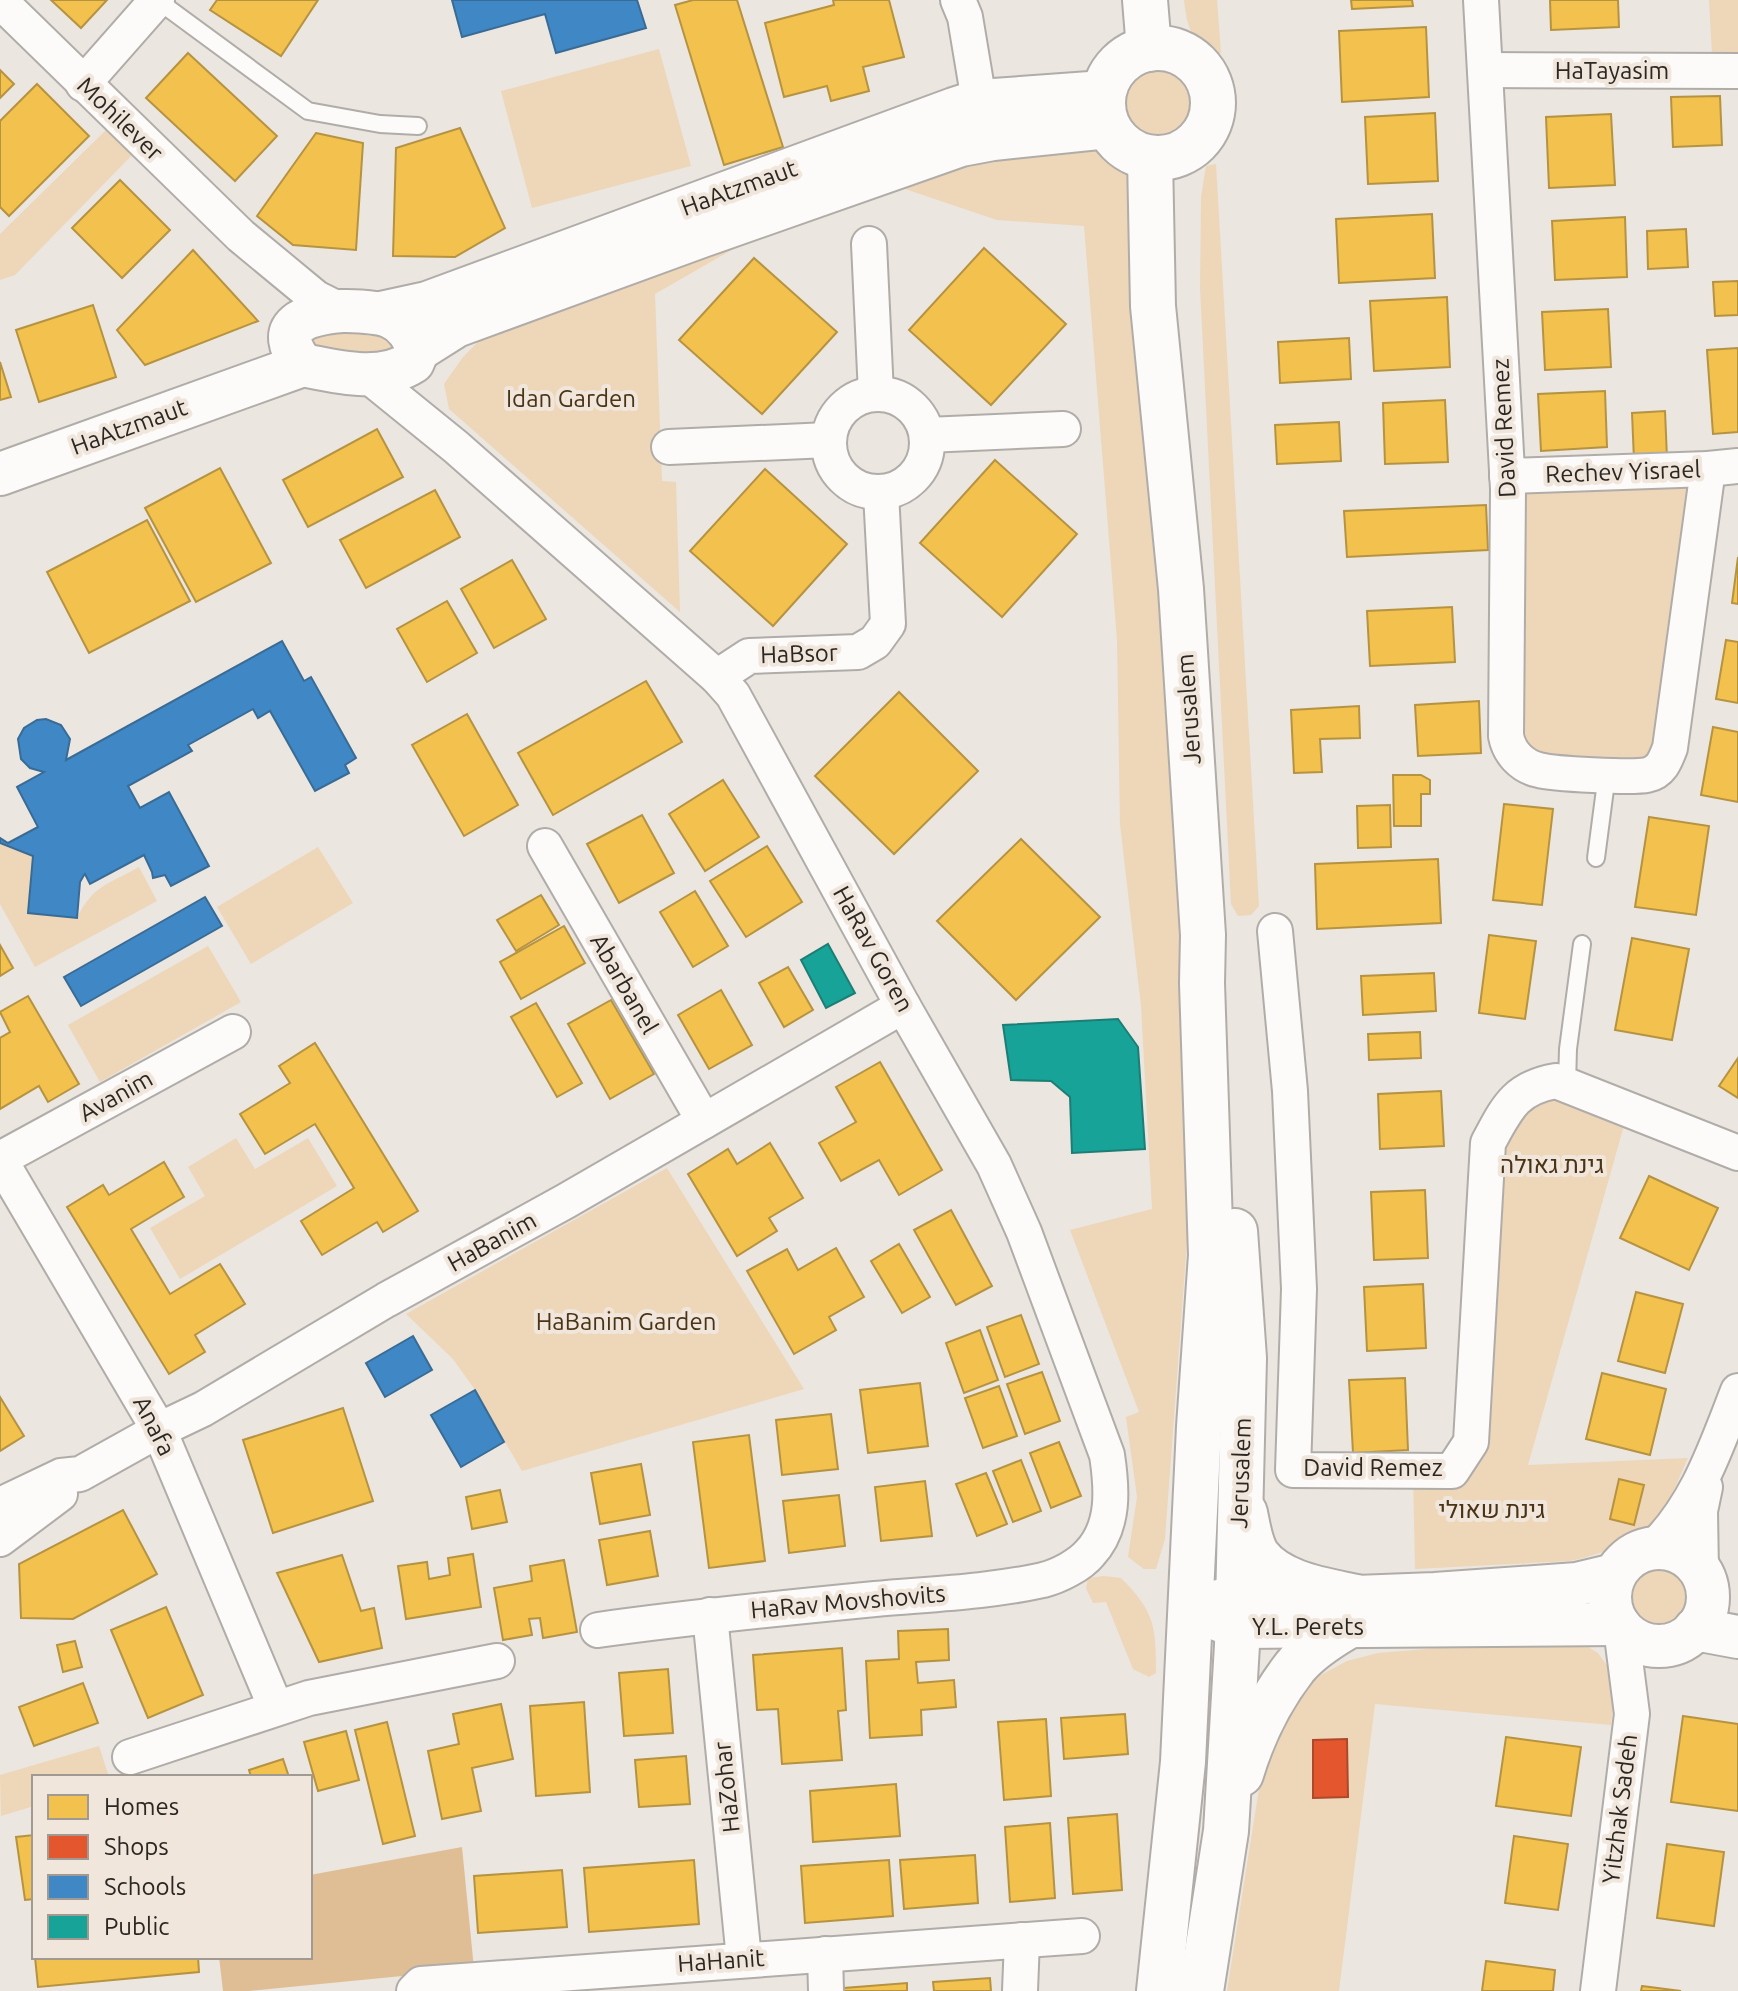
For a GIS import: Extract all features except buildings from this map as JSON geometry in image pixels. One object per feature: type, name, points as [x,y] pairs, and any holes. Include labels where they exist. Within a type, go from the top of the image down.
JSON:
[{"type":"main road","points":[[1145,0],[1158,49]]},
{"type":"main road","points":[[1158,49],[1165,0]]},
{"type":"main road","points":[[1158,49],[1195,62],[1212,88],[1214,103],[1206,132],[1197,144],[1167,156],[1132,153],[1118,142],[1106,110],[1109,77],[1120,63],[1133,54],[1158,49]]},
{"type":"main road","name":"Jerusalem","points":[[1159,1991],[1183,1762],[1211,1255],[1202,983],[1204,955],[1181,589],[1153,306],[1167,156]]},
{"type":"main road","name":"Jerusalem","points":[[1201,1991],[1226,1831],[1238,1611],[1243,1342],[1232,1186],[1211,985],[1204,955]]},
{"type":"main road","points":[[1226,1831],[1251,1742],[1271,1706],[1296,1665],[1325,1641],[1350,1612],[1266,1565],[1256,1553],[1241,1490]]},
{"type":"street","points":[[83,84],[157,0]]},
{"type":"street","points":[[958,0],[965,17],[979,101]]},
{"type":"street","name":"David Remez","points":[[1481,0],[1507,476],[1506,736],[1515,756],[1537,770],[1648,775],[1663,766],[1670,748],[1723,468]]},
{"type":"street","name":"Mohilever","points":[[0,1],[241,236],[316,298],[362,312]]},
{"type":"street","name":"HaTayasim","points":[[1485,70],[1738,71]]},
{"type":"street","name":"HaAtzmaut","points":[[0,474],[295,343],[305,318],[319,313],[362,312],[427,303],[979,101],[1106,110]]},
{"type":"street","name":"HaAtzmaut","points":[[0,447],[295,343],[366,374],[391,373],[456,326],[961,145],[1106,110]]},
{"type":"street","name":"Mohilever","points":[[241,236],[275,283],[295,343]]},
{"type":"street","points":[[869,244],[876,394]]},
{"type":"street","points":[[362,312],[405,325],[415,356]]},
{"type":"street","name":"HaRav Goren","points":[[415,356],[456,447]]},
{"type":"street","name":"HaRav Goren","points":[[366,374],[456,447],[717,677],[733,695],[994,1165],[1024,1232],[1107,1455],[1113,1490],[1108,1521],[1091,1553]]},
{"type":"street","points":[[876,394],[905,401],[917,412],[927,435],[926,456],[920,470],[909,482],[881,493],[863,491],[848,483],[836,470],[829,454],[828,440],[833,421],[843,407],[858,398],[876,394]]},
{"type":"street","points":[[927,435],[1063,429]]},
{"type":"street","points":[[669,447],[828,440]]},
{"type":"street","name":"Rechev Yisrael","points":[[1507,476],[1723,468]]},
{"type":"street","name":"HaBsor","points":[[717,677],[749,656],[858,652],[884,633],[888,624],[881,493]]},
{"type":"street","name":"Abarbanel","points":[[545,846],[704,1121]]},
{"type":"street","name":"David Remez","points":[[1275,931],[1290,1091],[1299,1289],[1293,1470],[1452,1471],[1471,1442],[1488,1143],[1508,1107],[1523,1092],[1538,1084],[1556,1081],[1567,1084],[1738,1153]]},
{"type":"street","name":"HaBanim","points":[[0,1505],[61,1476],[80,1474],[203,1409],[386,1300],[566,1201],[903,1006]]},
{"type":"street","name":"Avanim","points":[[0,1160],[233,1032]]},
{"type":"street","name":"Anafa","points":[[0,1160],[159,1430],[276,1708]]},
{"type":"street","points":[[1711,1459],[1700,1511],[1702,1576],[1708,1592],[1707,1606],[1695,1629],[1685,1638],[1661,1646],[1637,1641],[1619,1626],[1610,1600],[1615,1575],[1627,1560],[1652,1549],[1672,1530],[1687,1509],[1738,1391]]},
{"type":"street","name":"HaBanim","points":[[0,1539],[70,1487],[80,1474]]},
{"type":"street","points":[[1652,1549],[1680,1553],[1692,1561],[1702,1576],[1738,1611]]},
{"type":"street","name":"HaRav Movshovits","points":[[598,1630],[710,1615],[972,1590],[1046,1579],[1072,1568],[1091,1553]]},
{"type":"street","name":"Y.L. Perets","points":[[1350,1612],[1577,1584],[1615,1575]]},
{"type":"street","name":"Y.L. Perets","points":[[1190,1609],[1350,1612],[1475,1623],[1619,1626]]},
{"type":"street","name":"HaZohar","points":[[710,1615],[744,1959]]},
{"type":"street","name":"Yitzhak Sadeh","points":[[1598,1991],[1632,1714],[1619,1626]]},
{"type":"street","points":[[1695,1629],[1738,1637]]},
{"type":"street","points":[[130,1757],[309,1698],[497,1661]]},
{"type":"street","name":"HaHanit","points":[[417,1988],[744,1959],[1082,1936]]},
{"type":"street","points":[[1020,1991],[1022,1940]]},
{"type":"street","points":[[825,1954],[826,1991]]},
{"type":"lane","points":[[157,0],[308,111],[380,124],[418,126]]},
{"type":"lane","points":[[1596,858],[1607,774]]},
{"type":"lane","points":[[1567,1084],[1568,1049],[1582,944]]},
{"type":"green space","points":[[1184,0],[1217,0],[1221,53],[1212,55],[1199,43],[1189,25]]},
{"type":"green space","points":[[1709,0],[1738,0],[1738,55],[1712,55]]},
{"type":"green space","points":[[659,49],[691,166],[532,208],[501,91]]},
{"type":"green space","points":[[1159,64],[1173,67],[1186,75],[1194,88],[1197,102],[1194,116],[1186,129],[1173,137],[1159,140],[1145,137],[1132,129],[1124,116],[1121,102],[1124,88],[1132,75],[1145,67]]},
{"type":"green space","points":[[106,130],[132,155],[15,275],[0,280],[0,234]]},
{"type":"green space","points":[[1083,147],[1115,150],[1125,158],[1134,175],[1171,716],[1190,1201],[1165,1539],[1156,1569],[1144,1569],[1128,1557],[1137,1497],[1126,1417],[1139,1412],[1070,1230],[1152,1209],[1141,1006],[1120,824],[1117,640],[1084,226],[997,220],[893,185],[964,162]]},
{"type":"green space","points":[[1216,164],[1259,906],[1251,915],[1238,916],[1231,904],[1200,288],[1201,197],[1206,166]]},
{"type":"green space","name":"Idan Garden","points":[[754,237],[655,294],[662,481],[676,482],[680,612],[449,409],[444,384],[463,357],[481,339]]},
{"type":"green space","points":[[374,327],[394,338],[394,355],[316,356],[308,332]]},
{"type":"green space","points":[[1699,477],[1659,759],[1541,762],[1517,734],[1520,484]]},
{"type":"green space","points":[[0,843],[33,856],[28,913],[77,918],[96,892],[139,867],[157,901],[35,967],[0,904]]},
{"type":"green space","points":[[318,847],[353,903],[251,964],[217,907]]},
{"type":"green space","points":[[208,946],[241,1002],[100,1082],[68,1025]]},
{"type":"green space","points":[[1541,1089],[1627,1115],[1528,1465],[1688,1458],[1657,1522],[1640,1536],[1616,1547],[1570,1561],[1415,1569],[1413,1473],[1453,1472],[1495,1144]]},
{"type":"green space","points":[[236,1138],[255,1169],[308,1138],[337,1186],[180,1279],[150,1228],[205,1196],[188,1167]]},
{"type":"green space","name":"HaBanim Garden","points":[[667,1168],[804,1389],[522,1471],[453,1359],[406,1314]]},
{"type":"green space","points":[[1658,1569],[1678,1577],[1686,1597],[1678,1617],[1658,1625],[1638,1617],[1630,1597],[1638,1577]]},
{"type":"green space","points":[[1088,1578],[1121,1578],[1147,1611],[1154,1632],[1156,1657],[1156,1673],[1149,1677],[1133,1669],[1106,1602],[1093,1603],[1086,1588]]},
{"type":"green space","points":[[1572,1637],[1598,1653],[1616,1678],[1611,1725],[1375,1704],[1339,1991],[1227,1991],[1263,1763],[1292,1700],[1321,1675],[1347,1661],[1378,1653]]},
{"type":"green space","points":[[99,1746],[108,1775],[32,1775],[32,1807],[1,1816],[0,1775]]},
{"type":"shaded area","points":[[462,1847],[474,1969],[223,1991],[219,1959],[312,1959],[312,1875]]},
{"type":"park label","name":"גינת גאולה","points":[[1552,1165]]},
{"type":"park label","name":"גינת שאולי","points":[[1492,1510]]}]
